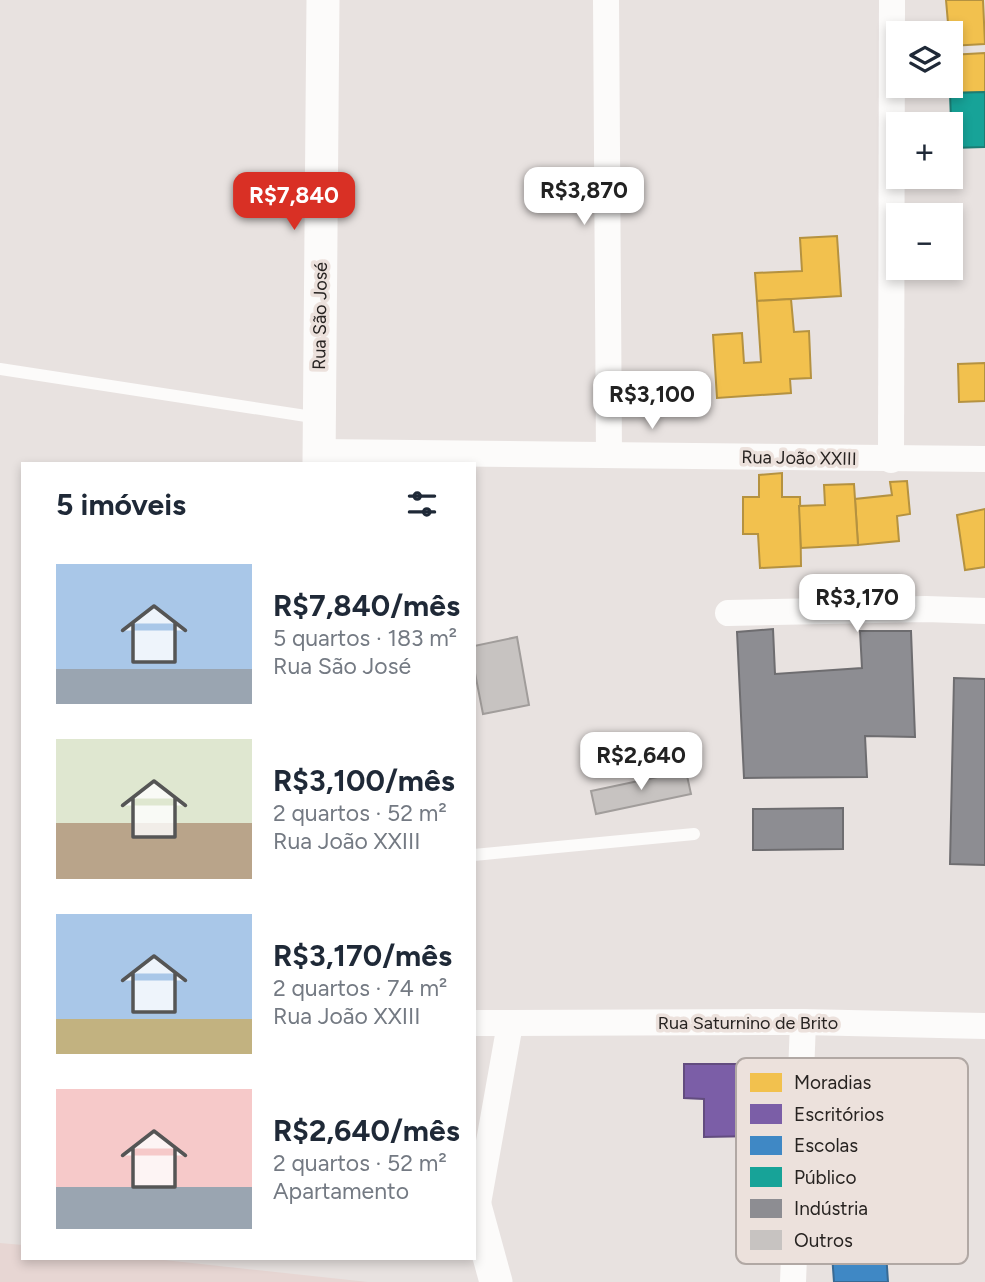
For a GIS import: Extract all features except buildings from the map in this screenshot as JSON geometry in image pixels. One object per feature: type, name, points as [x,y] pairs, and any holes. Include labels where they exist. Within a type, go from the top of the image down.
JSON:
[{"type":"street","name":"Rua São José","points":[[319,458],[323,0]]},
{"type":"street","points":[[606,0],[609,453]]},
{"type":"street","points":[[891,460],[892,0]]},
{"type":"street","name":"Rua João XXIII","points":[[319,458],[609,453],[891,460],[985,459]]},
{"type":"street","points":[[728,613],[926,609],[985,611]]},
{"type":"street","points":[[802,1058],[803,1022]]},
{"type":"street","name":"Rua Saturnino de Brito","points":[[476,1023],[803,1022],[985,1026]]},
{"type":"street","points":[[496,1282],[476,1206],[510,1024]]},
{"type":"street","points":[[793,1282],[794,1264]]},
{"type":"lane","points":[[0,369],[319,418]]},
{"type":"lane","points":[[476,855],[694,834]]},
{"type":"shaded area","points":[[0,1243],[21,1245],[21,1260],[164,1260],[368,1282],[0,1282]]}]
